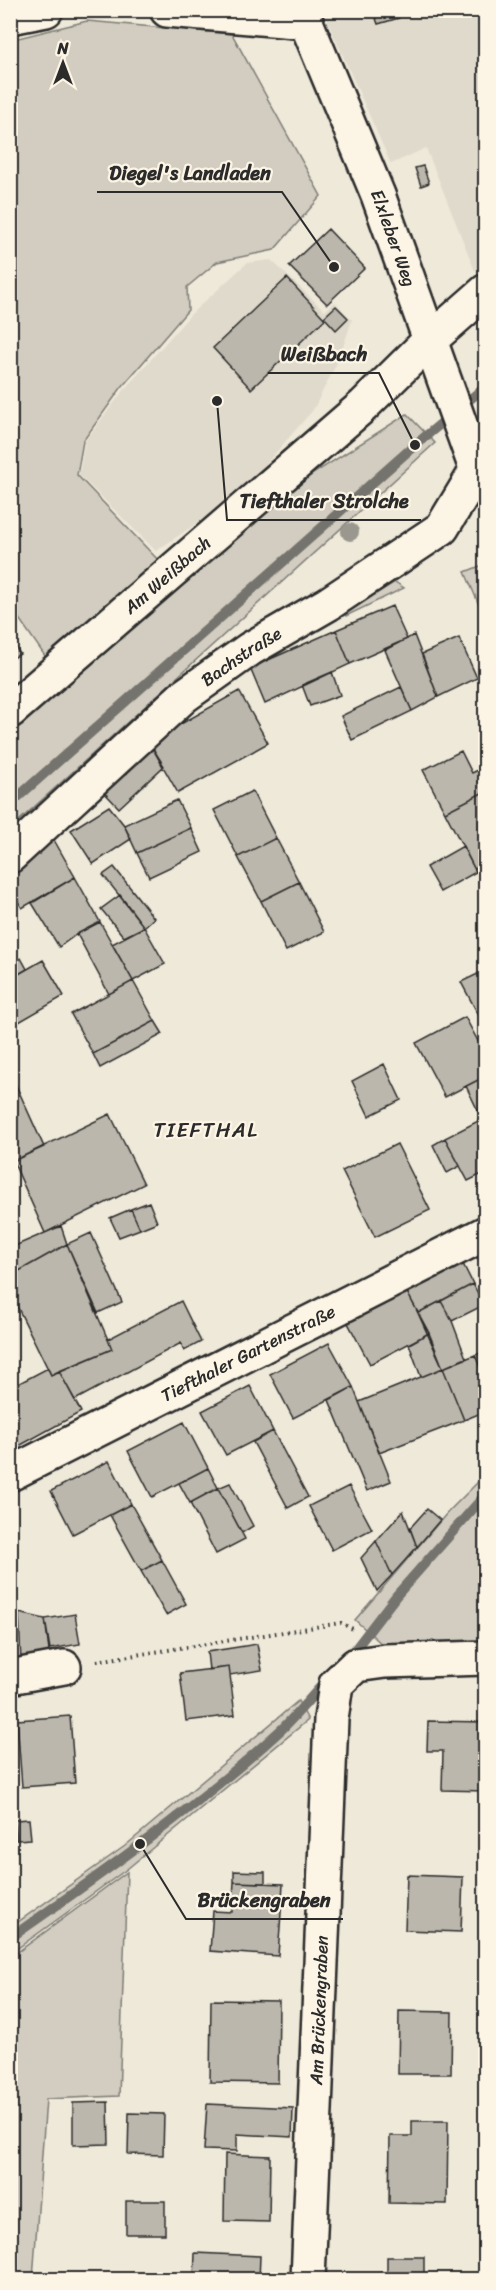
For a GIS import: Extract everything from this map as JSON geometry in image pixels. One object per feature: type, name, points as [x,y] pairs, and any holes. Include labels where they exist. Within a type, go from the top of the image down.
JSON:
[{"type":"street","points":[[10,17],[45,10]]},
{"type":"street","points":[[167,10],[303,16]]},
{"type":"street","name":"Elxleber Weg","points":[[303,16],[378,195],[416,296],[429,341],[462,428],[483,475]]},
{"type":"street","name":"Am Weißbach","points":[[10,711],[363,406],[429,341],[486,291]]},
{"type":"street","name":"Bachstraße","points":[[10,856],[184,696],[250,649],[328,604],[442,528],[483,475]]},
{"type":"street","name":"Tiefthaler Gartenstraße","points":[[10,1474],[486,1233]]},
{"type":"street","name":"Am Brückengraben","points":[[308,2280],[331,1731],[336,1684],[356,1665],[385,1661],[486,1658]]},
{"type":"street","points":[[10,1677],[64,1667]]},
{"type":"path","points":[[64,1667],[341,1623],[353,1629]]},
{"type":"shaded area","points":[[323,11],[485,11],[486,262],[475,271],[426,148],[391,164]]},
{"type":"shaded area","points":[[87,21],[232,34],[321,196],[274,250],[217,262],[187,287],[188,310],[121,388],[83,441],[77,475],[159,561],[47,659],[11,607],[10,40]]},
{"type":"shaded area","points":[[271,260],[325,311],[335,302],[352,320],[339,359],[313,410],[251,481],[225,504],[156,551],[79,475],[85,441],[123,391],[191,314],[247,263]]},
{"type":"shaded area","points":[[407,414],[435,443],[11,828],[11,719],[297,484]]},
{"type":"shaded area","points":[[485,564],[485,619],[465,572]]},
{"type":"shaded area","points":[[395,582],[404,588],[346,616],[345,612]]},
{"type":"shaded area","points":[[485,1475],[485,1651],[393,1654],[355,1620],[448,1512]]},
{"type":"shaded area","points":[[298,1701],[308,1720],[127,1869],[11,1953],[11,1927],[125,1846]]},
{"type":"shaded area","points":[[127,1872],[119,2096],[46,2099],[33,2279],[11,2279],[11,1957]]},
{"type":"building","points":[[373,10],[396,10],[399,18],[378,24]]},
{"type":"building","points":[[423,166],[429,183],[421,186],[415,168]]},
{"type":"building","points":[[328,229],[365,268],[327,304],[289,266]]},
{"type":"building","points":[[287,278],[325,319],[251,389],[213,348]]},
{"type":"building","points":[[336,306],[348,318],[336,330],[324,317]]},
{"type":"building","points":[[392,606],[407,639],[350,664],[336,630]]},
{"type":"building","points":[[336,630],[350,664],[265,704],[250,668]]},
{"type":"building","points":[[414,635],[438,697],[412,711],[385,650]]},
{"type":"building","points":[[10,638],[20,654],[10,660]]},
{"type":"building","points":[[459,638],[477,678],[438,697],[422,654]]},
{"type":"building","points":[[332,672],[340,695],[310,706],[302,685]]},
{"type":"building","points":[[401,687],[412,711],[352,740],[341,716]]},
{"type":"building","points":[[239,691],[268,743],[178,793],[149,742]]},
{"type":"building","points":[[149,742],[164,766],[119,808],[100,788]]},
{"type":"building","points":[[461,751],[472,773],[486,766],[486,791],[445,812],[423,770]]},
{"type":"building","points":[[252,791],[276,838],[238,857],[214,810]]},
{"type":"building","points":[[486,791],[486,867],[476,872],[445,812]]},
{"type":"building","points":[[177,800],[191,828],[137,853],[124,825]]},
{"type":"building","points":[[109,806],[124,825],[131,839],[93,864],[71,830]]},
{"type":"building","points":[[191,828],[202,852],[149,877],[137,853]]},
{"type":"building","points":[[276,838],[299,882],[261,901],[238,857]]},
{"type":"building","points":[[54,840],[75,877],[22,908],[10,889],[10,865]]},
{"type":"building","points":[[463,846],[476,872],[440,892],[426,867]]},
{"type":"building","points":[[114,867],[154,918],[144,927],[103,875]]},
{"type":"building","points":[[75,877],[100,922],[59,947],[32,903]]},
{"type":"building","points":[[299,882],[324,932],[286,951],[261,901]]},
{"type":"building","points":[[120,895],[144,927],[124,937],[101,909]]},
{"type":"building","points":[[100,922],[133,981],[109,994],[77,934]]},
{"type":"building","points":[[144,927],[165,964],[133,981],[112,944]]},
{"type":"building","points":[[21,958],[27,969],[10,979],[10,964]]},
{"type":"building","points":[[43,960],[64,996],[12,1026],[10,1023],[10,979]]},
{"type":"building","points":[[486,970],[486,1029],[461,982]]},
{"type":"building","points":[[133,981],[155,1021],[93,1054],[71,1014]]},
{"type":"building","points":[[465,1017],[486,1056],[486,1076],[445,1097],[416,1043]]},
{"type":"building","points":[[155,1021],[163,1034],[100,1068],[93,1054]]},
{"type":"building","points":[[384,1064],[401,1100],[369,1116],[352,1081]]},
{"type":"building","points":[[486,1076],[486,1117],[482,1119],[466,1086]]},
{"type":"building","points":[[15,1083],[44,1147],[13,1161],[10,1156],[10,1085]]},
{"type":"building","points":[[110,1114],[144,1184],[45,1233],[13,1161]]},
{"type":"building","points":[[486,1117],[486,1172],[468,1181],[445,1138]]},
{"type":"building","points":[[445,1138],[460,1166],[447,1173],[433,1145]]},
{"type":"building","points":[[397,1144],[430,1210],[375,1237],[342,1171]]},
{"type":"building","points":[[149,1202],[157,1222],[140,1229],[131,1209]]},
{"type":"building","points":[[131,1209],[140,1229],[119,1237],[110,1218]]},
{"type":"building","points":[[61,1226],[67,1244],[10,1276],[10,1248]]},
{"type":"building","points":[[91,1233],[122,1302],[98,1313],[67,1244]]},
{"type":"building","points":[[67,1244],[112,1349],[51,1375],[10,1292],[10,1276]]},
{"type":"building","points":[[463,1264],[473,1284],[418,1313],[407,1292]]},
{"type":"building","points":[[473,1284],[484,1305],[452,1321],[441,1301]]},
{"type":"building","points":[[407,1292],[429,1333],[370,1364],[348,1323]]},
{"type":"building","points":[[181,1301],[201,1342],[184,1351],[181,1343],[75,1400],[59,1371],[112,1349],[108,1339]]},
{"type":"building","points":[[441,1301],[452,1321],[466,1358],[443,1368],[418,1313]]},
{"type":"building","points":[[429,1333],[443,1368],[421,1377],[409,1344]]},
{"type":"building","points":[[329,1343],[353,1387],[293,1418],[270,1374]]},
{"type":"building","points":[[486,1351],[486,1382],[475,1355]]},
{"type":"building","points":[[475,1355],[486,1382],[486,1411],[464,1420],[443,1368]]},
{"type":"building","points":[[48,1368],[51,1375],[59,1371],[81,1412],[10,1451],[10,1388]]},
{"type":"building","points":[[443,1368],[464,1420],[379,1453],[359,1402]]},
{"type":"building","points":[[250,1386],[273,1431],[226,1455],[202,1411]]},
{"type":"building","points":[[353,1387],[391,1481],[367,1491],[329,1400]]},
{"type":"building","points":[[184,1422],[208,1468],[152,1497],[128,1451]]},
{"type":"building","points":[[273,1431],[308,1497],[288,1508],[253,1442]]},
{"type":"building","points":[[109,1461],[131,1504],[73,1534],[51,1491]]},
{"type":"building","points":[[208,1468],[218,1488],[190,1503],[179,1483]]},
{"type":"building","points":[[230,1483],[253,1526],[242,1533],[218,1488]]},
{"type":"building","points":[[349,1486],[372,1529],[332,1550],[309,1506]]},
{"type":"building","points":[[218,1488],[245,1539],[216,1554],[190,1503]]},
{"type":"building","points":[[131,1504],[162,1560],[141,1571],[110,1515]]},
{"type":"building","points":[[427,1509],[440,1520],[417,1547],[410,1528]]},
{"type":"building","points":[[403,1511],[417,1547],[392,1575],[376,1541]]},
{"type":"building","points":[[376,1541],[392,1575],[377,1591],[361,1558]]},
{"type":"building","points":[[162,1560],[186,1604],[166,1615],[141,1571]]},
{"type":"building","points":[[19,1613],[45,1619],[50,1659],[21,1664]]},
{"type":"building","points":[[75,1614],[80,1644],[50,1649],[45,1619]]},
{"type":"building","points":[[257,1644],[262,1670],[230,1675],[229,1667],[209,1670],[207,1652]]},
{"type":"building","points":[[229,1667],[235,1715],[186,1721],[180,1673]]},
{"type":"building","points":[[70,1716],[75,1783],[22,1787],[17,1720]]},
{"type":"building","points":[[428,1721],[486,1722],[486,1791],[442,1790],[443,1751],[427,1751]]},
{"type":"building","points":[[10,1777],[15,1820],[10,1821]]},
{"type":"building","points":[[29,1819],[31,1839],[17,1840],[15,1820]]},
{"type":"building","points":[[15,1820],[17,1840],[10,1840],[10,1821]]},
{"type":"building","points":[[234,1871],[265,1872],[265,1883],[234,1882]]},
{"type":"building","points":[[407,1875],[463,1877],[461,1932],[405,1930]]},
{"type":"building","points":[[234,1882],[283,1884],[278,1956],[210,1951],[213,1911],[232,1912]]},
{"type":"building","points":[[211,2000],[279,2001],[278,2083],[210,2082]]},
{"type":"building","points":[[399,2011],[452,2012],[451,2074],[398,2074]]},
{"type":"building","points":[[108,2102],[109,2144],[73,2145],[73,2103]]},
{"type":"building","points":[[207,2104],[293,2108],[292,2137],[237,2134],[237,2151],[204,2150]]},
{"type":"building","points":[[129,2113],[164,2114],[163,2155],[128,2154]]},
{"type":"building","points":[[412,2121],[448,2121],[447,2204],[389,2203],[390,2136],[412,2136]]},
{"type":"building","points":[[225,2154],[270,2156],[269,2222],[224,2221]]},
{"type":"building","points":[[126,2201],[165,2201],[165,2234],[126,2234]]},
{"type":"building","points":[[195,2253],[260,2256],[259,2280],[194,2280]]},
{"type":"building","points":[[387,2257],[424,2257],[424,2280],[380,2280],[380,2273],[387,2273]]},
{"type":"waterway","points":[[10,804],[415,445],[486,386]]},
{"type":"waterway","points":[[353,1652],[396,1596],[486,1494]]},
{"type":"waterway","points":[[10,1938],[184,1812],[282,1729],[322,1685]]},
{"type":"place","name":"Diegel's Landladen","points":[[334,267]]},
{"type":"place","name":"Tiefthaler Strolche","points":[[217,401]]},
{"type":"place","name":"Weißbach","points":[[415,445]]},
{"type":"place","name":"Brückengraben","points":[[140,1844]]},
{"type":"district","name":"TIEFTHAL","points":[[206,1130]]}]
